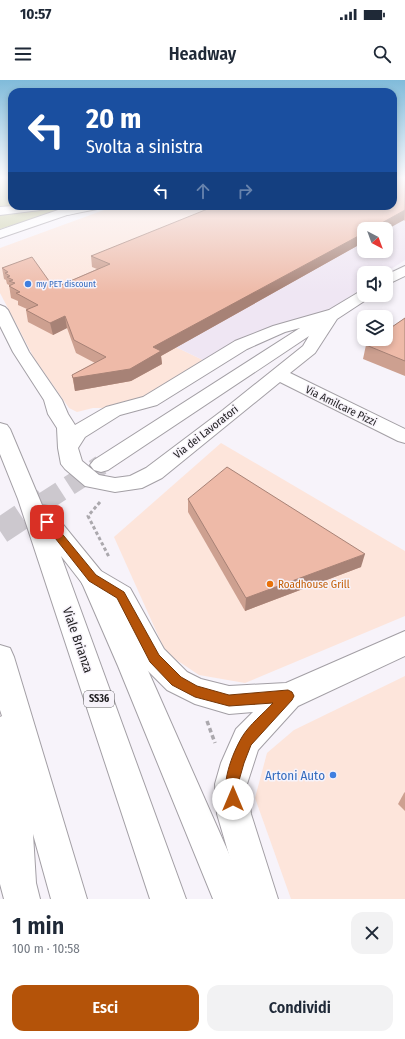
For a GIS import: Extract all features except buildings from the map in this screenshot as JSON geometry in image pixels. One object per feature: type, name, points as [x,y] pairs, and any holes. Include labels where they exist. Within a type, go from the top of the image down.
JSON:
[{"type":"main road","points":[[0,234],[53,216]]},
{"type":"main road","points":[[393,277],[405,270]]},
{"type":"main road","name":"Via dei Lavoratori","points":[[101,465],[357,299]]},
{"type":"main road","name":"Via dei Lavoratori","points":[[0,310],[21,352],[53,400],[58,414],[67,428],[68,448],[72,464],[93,481],[115,485],[134,483],[161,468],[220,422],[309,349],[332,314]]},
{"type":"main road","name":"Via dei Lavoratori","points":[[68,448],[77,433],[93,422],[113,411],[150,401],[241,345],[279,329],[332,314]]},
{"type":"main road","name":"Via Amilcare Pizzi","points":[[278,374],[405,437]]},
{"type":"main road","name":"Via dei Lavoratori","points":[[53,400],[74,415],[92,411],[113,411]]},
{"type":"main road","name":"Viale Brianza","points":[[0,429],[29,499],[168,899]]},
{"type":"main road","points":[[29,499],[92,578],[132,666],[231,899]]},
{"type":"main road","points":[[92,578],[121,595],[154,658],[177,681],[195,691],[229,700],[288,696],[405,643]]},
{"type":"main road","points":[[0,657],[69,899]]},
{"type":"main road","points":[[10,689],[18,883],[22,899]]},
{"type":"main road","points":[[260,899],[234,814],[231,784],[237,763],[247,740],[288,696]]},
{"type":"shaded area","points":[[87,216],[310,216],[109,315],[207,362],[147,398],[113,408],[93,408],[77,412],[69,408],[34,358],[0,293],[0,248]]},
{"type":"shaded area","points":[[366,216],[405,216],[405,260],[393,268],[393,266],[357,266],[357,292],[311,322],[207,362],[109,315]]},
{"type":"shaded area","name":"Roadhouse Grill","points":[[221,443],[405,551],[405,616],[245,683],[199,675],[166,653],[114,537]]},
{"type":"shaded area","name":"Artoni Auto","points":[[405,676],[405,899],[291,899],[255,798],[267,753],[294,730]]},
{"type":"green space","points":[[0,216],[41,216],[0,229]]},
{"type":"tunnel","points":[[44,502],[101,465]]},
{"type":"tunnel","points":[[0,531],[45,501]]},
{"type":"place","name":"my PET discount","points":[[28,284]]},
{"type":"place","name":"Roadhouse Grill","points":[[270,584]]},
{"type":"place","name":"Artoni Auto","points":[[333,775]]},
{"type":"route","points":[[47,522],[92,578],[121,595],[154,658],[177,681],[195,691],[229,700],[288,696],[247,740],[237,763],[231,784],[233,799]]}]
